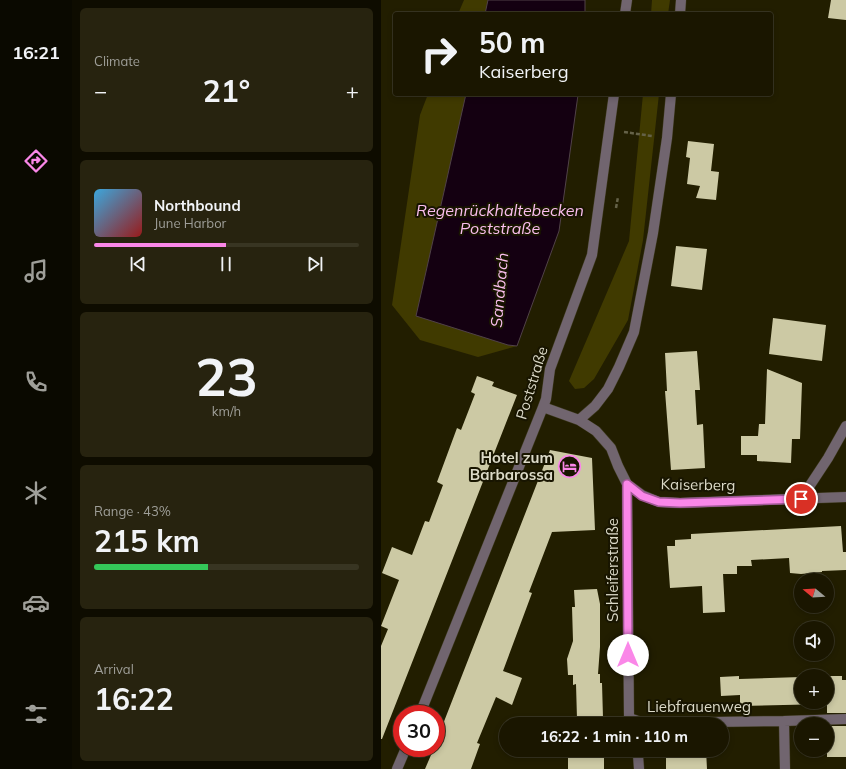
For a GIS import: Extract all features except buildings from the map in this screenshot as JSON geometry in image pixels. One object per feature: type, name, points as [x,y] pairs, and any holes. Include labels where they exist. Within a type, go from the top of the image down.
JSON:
[{"type":"street","points":[[625,12],[627,0]]},
{"type":"street","points":[[680,12],[681,0]]},
{"type":"street","name":"Poststraße","points":[[424,705],[544,403],[550,369],[592,255],[614,96]]},
{"type":"street","points":[[579,420],[595,406],[607,389],[619,368],[634,332],[653,233],[667,138],[671,96]]},
{"type":"street","name":"Kaiserberg","points":[[544,403],[579,420],[596,431],[611,448],[627,484],[642,496],[659,502],[680,503],[846,497]]},
{"type":"street","points":[[801,499],[828,458],[846,426]]},
{"type":"street","name":"Schleiferstraße","points":[[627,484],[629,717]]},
{"type":"street","name":"Liebfrauenweg","points":[[729,722],[846,719]]},
{"type":"street","points":[[784,721],[785,769]]},
{"type":"street","points":[[397,769],[402,757]]},
{"type":"street","points":[[638,757],[639,769]]},
{"type":"shaded area","points":[[464,0],[585,0],[585,12],[459,12]]},
{"type":"shaded area","points":[[652,0],[670,0],[668,12],[651,12]]},
{"type":"shaded area","name":"Regenrückhaltebecken Poststraße","points":[[427,96],[578,96],[559,231],[517,346],[478,357],[420,340],[392,305],[420,115]]},
{"type":"shaded area","points":[[643,96],[659,96],[643,240],[628,320],[594,379],[584,388],[575,389],[569,381],[629,241]]},
{"type":"water","points":[[488,0],[585,0],[585,12],[485,12]]},
{"type":"water","name":"Regenrückhaltebecken Poststraße","points":[[466,96],[578,96],[559,231],[517,346],[508,345],[416,316]]},
{"type":"place","name":"Hotel zum Barbarossa","points":[[569,467]]},
{"type":"route","points":[[628,655],[627,484],[642,496],[659,502],[680,503],[801,499]]},
{"type":"water label","name":"Sandbach","points":[[499,290]]}]
